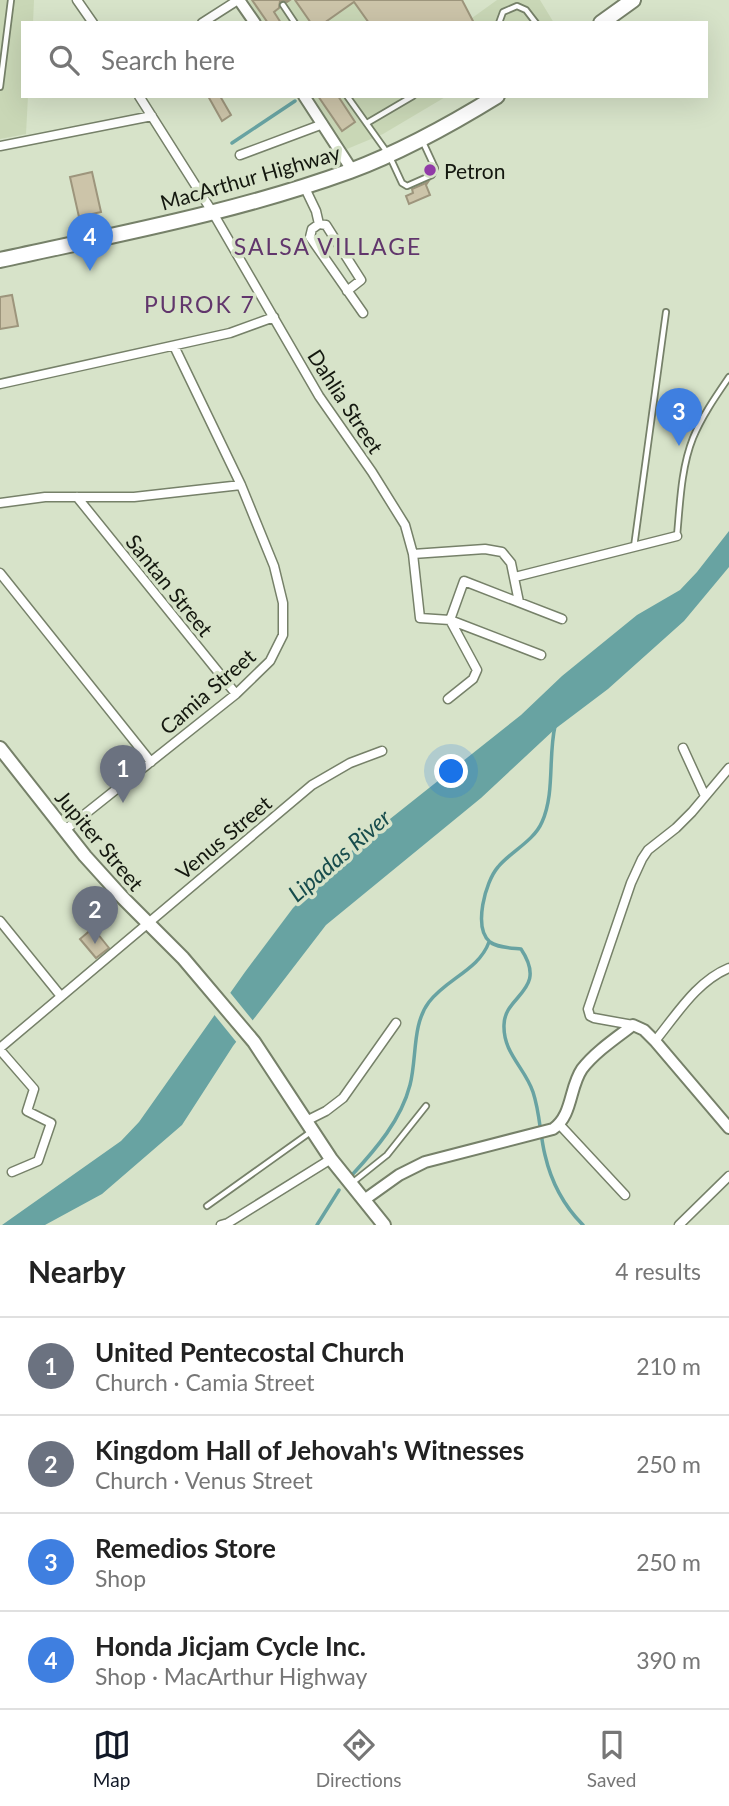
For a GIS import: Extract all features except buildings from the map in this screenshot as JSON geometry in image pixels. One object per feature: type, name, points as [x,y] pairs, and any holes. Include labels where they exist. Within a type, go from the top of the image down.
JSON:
[{"type":"highway","points":[[604,21],[633,0]]},
{"type":"highway","name":"MacArthur Highway","points":[[0,260],[213,212],[304,186],[389,155],[494,98]]},
{"type":"main road","name":"Jupiter Street","points":[[0,748],[104,877],[202,979],[254,1042],[331,1159],[384,1225]]},
{"type":"street","points":[[77,0],[92,21]]},
{"type":"street","points":[[205,21],[239,0],[254,21]]},
{"type":"street","name":"Dahlia Street","points":[[140,98],[213,212],[319,396],[397,510],[411,537],[420,618],[450,620]]},
{"type":"street","points":[[305,98],[352,170]]},
{"type":"street","points":[[0,146],[152,116]]},
{"type":"street","points":[[240,155],[323,124]]},
{"type":"street","points":[[304,186],[316,211],[318,224]]},
{"type":"street","points":[[348,291],[360,280],[326,225],[318,224],[312,229],[310,237],[363,313]]},
{"type":"street","points":[[0,384],[230,333],[274,317]]},
{"type":"street","name":"Camia Street","points":[[65,830],[236,694],[258,674],[278,649],[284,619],[277,576],[241,485],[174,346]]},
{"type":"street","points":[[0,503],[27,498],[134,496],[241,485]]},
{"type":"street","name":"Santan Street","points":[[77,497],[236,694]]},
{"type":"street","points":[[515,577],[677,536]]},
{"type":"street","points":[[414,554],[495,550],[508,557],[519,602]]},
{"type":"street","points":[[0,573],[151,762]]},
{"type":"street","points":[[449,699],[473,679],[477,670],[450,620],[464,581],[562,619]]},
{"type":"street","points":[[450,620],[541,655]]},
{"type":"street","points":[[683,748],[705,796]]},
{"type":"street","name":"Venus Street","points":[[0,1049],[60,995],[312,785],[331,772],[382,751]]},
{"type":"street","points":[[729,768],[676,828],[648,850],[642,859],[589,1004],[589,1013],[594,1018],[633,1025],[644,1030],[729,1128]]},
{"type":"street","points":[[0,921],[60,995]]},
{"type":"street","points":[[655,1041],[711,975],[729,968]]},
{"type":"street","points":[[309,1126],[343,1098],[396,1023]]},
{"type":"street","points":[[364,1200],[399,1175],[425,1162],[542,1132],[559,1125],[566,1114],[583,1068],[633,1025]]},
{"type":"street","points":[[0,1049],[34,1089],[27,1111],[51,1123],[38,1161],[12,1172]]},
{"type":"street","points":[[559,1125],[625,1195]]},
{"type":"street","points":[[222,1225],[331,1159]]},
{"type":"street","points":[[679,1225],[729,1176]]},
{"type":"lane","points":[[0,87],[10,0]]},
{"type":"lane","points":[[283,5],[294,21]]},
{"type":"lane","points":[[500,21],[503,12],[517,6],[526,10],[534,21]]},
{"type":"lane","points":[[349,98],[389,155],[402,183],[407,186],[432,175],[435,168],[422,139]]},
{"type":"lane","points":[[367,123],[410,98]]},
{"type":"lane","points":[[634,548],[666,312]]},
{"type":"lane","points":[[677,536],[685,467],[693,439],[708,408],[729,377]]},
{"type":"lane","points":[[352,1184],[387,1155],[426,1106]]},
{"type":"lane","points":[[207,1206],[309,1126]]},
{"type":"shaded area","points":[[0,0],[34,0],[33,21],[21,21],[21,98],[28,98],[26,134],[0,139]]},
{"type":"shaded area","points":[[248,0],[462,0],[472,18],[497,0],[540,0],[553,21],[262,21]]},
{"type":"shaded area","points":[[313,98],[444,98],[383,134],[347,149]]},
{"type":"water","points":[[729,531],[729,567],[684,621],[608,689],[555,729],[481,798],[326,925],[233,1046],[182,1125],[102,1194],[45,1225],[2,1225],[121,1141],[139,1122],[293,908],[322,879],[361,842],[521,715],[562,676],[637,615],[680,590]]},
{"type":"pier","points":[[228,990],[254,1022],[238,1044],[212,1012]]},
{"type":"waterway","points":[[232,143],[295,101]]},
{"type":"waterway","points":[[555,726],[549,799],[542,822],[528,841],[493,874],[485,894],[482,926],[490,942],[501,947],[521,949],[528,963],[528,984],[506,1015],[505,1035],[507,1044],[533,1092],[551,1174],[564,1201],[583,1225]]},
{"type":"waterway","points":[[352,1175],[387,1133],[401,1110],[410,1085],[417,1031],[429,1002],[478,960],[489,942]]},
{"type":"waterway","points":[[317,1225],[339,1190]]},
{"type":"place","name":"Petron","points":[[430,170]]},
{"type":"place","name":"Honda Jicjam Cycle Inc.","points":[[90,271]]},
{"type":"place","name":"Remedios Store","points":[[679,446]]},
{"type":"place","name":"United Pentecostal Church","points":[[123,803]]},
{"type":"place","name":"Kingdom Hall of Jehovah's Witnesses","points":[[95,944]]},
{"type":"district","name":"SALSA VILLAGE","points":[[328,246]]},
{"type":"district","name":"PUROK 7","points":[[200,304]]},
{"type":"water label","name":"Lipadas River","points":[[339,855]]}]
